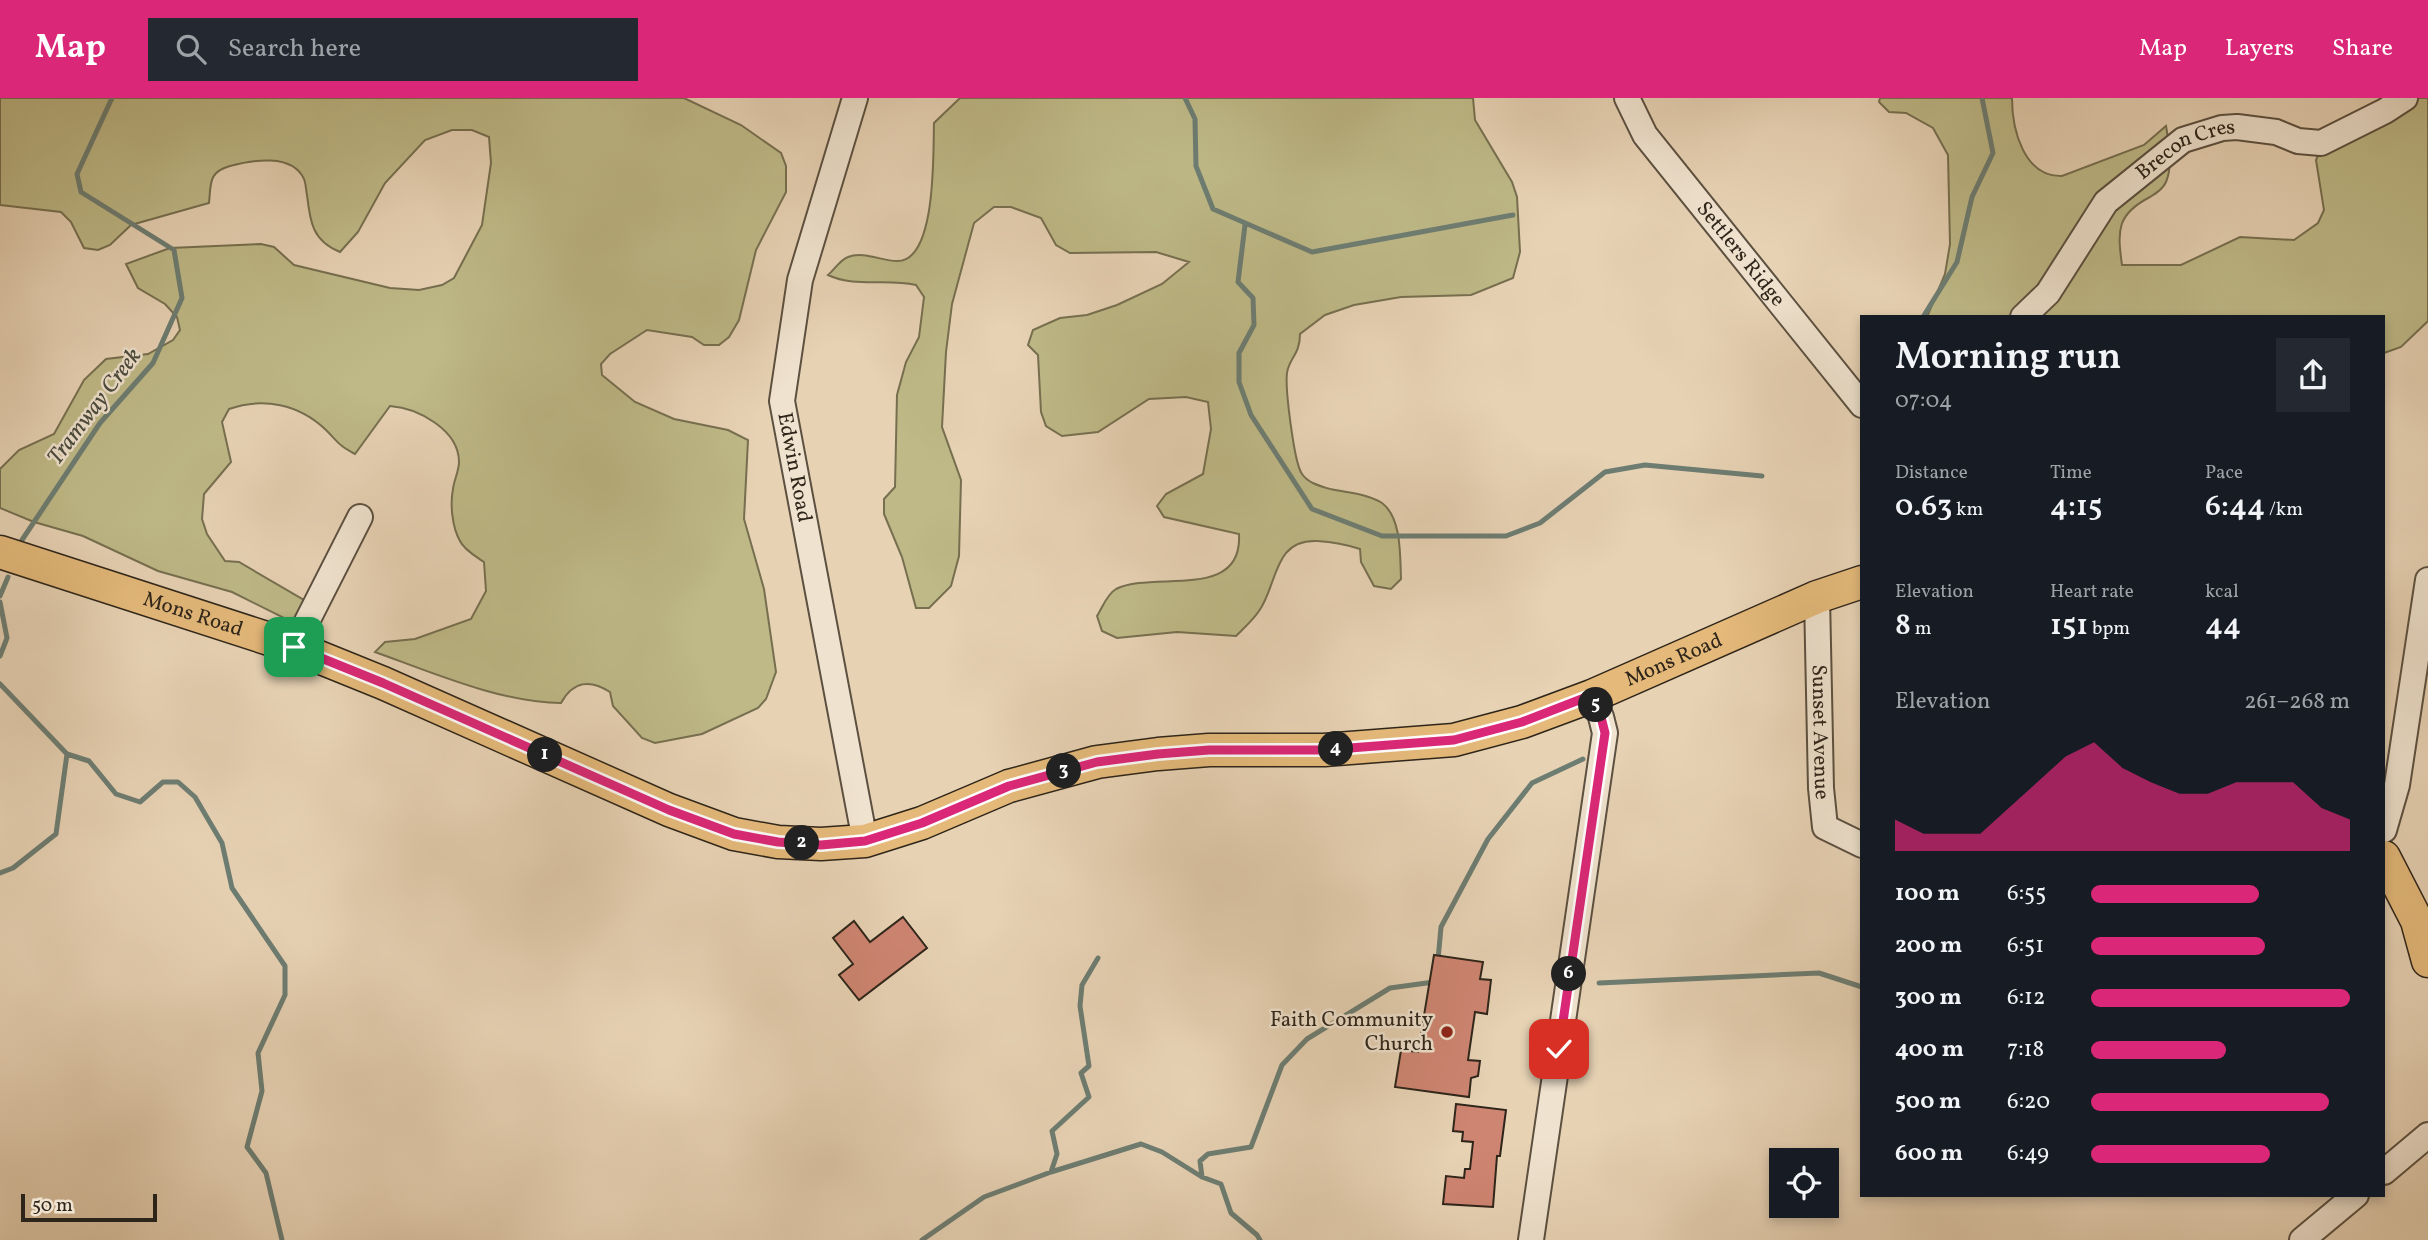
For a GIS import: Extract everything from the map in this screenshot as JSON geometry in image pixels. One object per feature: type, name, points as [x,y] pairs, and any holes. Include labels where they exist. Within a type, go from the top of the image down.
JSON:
[{"type":"main road","name":"Mons Road","points":[[0,552],[294,647],[383,683],[669,810],[734,834],[778,842],[821,845],[865,841],[922,823],[1009,786],[1097,762],[1209,750],[1324,750],[1454,740],[1522,722],[1592,695],[1817,597],[1860,583]]},
{"type":"main road","points":[[2385,859],[2417,921],[2428,961]]},
{"type":"street","name":"Edwin Road","points":[[855,98],[800,280],[782,401],[865,841]]},
{"type":"street","name":"Settlers Ridge","points":[[1627,98],[1645,135],[1860,403]]},
{"type":"street","name":"Brecon Cres","points":[[2025,315],[2048,293],[2106,202],[2183,140],[2222,128],[2237,127],[2276,132],[2298,141],[2321,143],[2385,111],[2404,98]]},
{"type":"street","points":[[294,647],[360,517]]},
{"type":"street","points":[[2385,827],[2397,785],[2428,580]]},
{"type":"street","name":"Sunset Avenue","points":[[1817,597],[1821,788],[1825,827],[1860,844]]},
{"type":"street","points":[[1531,1240],[1605,733],[1592,695]]},
{"type":"street","points":[[2385,1171],[2428,1135]]},
{"type":"street","points":[[2302,1240],[2354,1197]]},
{"type":"shaded area","points":[[0,98],[684,98],[741,125],[781,153],[786,166],[786,192],[756,250],[739,320],[729,337],[719,345],[704,345],[692,337],[647,330],[610,354],[601,364],[602,375],[635,402],[674,419],[728,430],[748,440],[744,519],[764,589],[776,672],[766,699],[758,708],[702,734],[655,743],[642,738],[613,706],[610,692],[596,685],[577,686],[561,703],[538,702],[467,685],[375,652],[385,642],[415,639],[471,619],[486,591],[484,562],[462,544],[453,522],[452,501],[459,465],[457,450],[445,431],[435,423],[401,408],[390,406],[355,454],[342,446],[315,421],[280,405],[242,405],[229,409],[222,422],[231,462],[204,494],[202,519],[207,534],[225,561],[239,562],[309,603],[298,625],[232,592],[158,571],[83,536],[34,522],[0,508],[0,469],[19,450],[54,434],[84,380],[106,359],[148,354],[173,340],[180,330],[177,317],[165,304],[138,288],[126,264],[170,248],[261,244],[274,247],[294,265],[390,288],[419,290],[442,285],[454,278],[482,225],[491,163],[489,137],[472,130],[452,130],[425,140],[385,183],[358,232],[340,252],[323,242],[314,229],[305,181],[298,171],[290,165],[271,160],[223,169],[214,175],[209,203],[131,225],[110,245],[98,250],[84,248],[71,222],[61,212],[0,205]]},
{"type":"shaded area","points":[[960,98],[1473,98],[1475,120],[1512,182],[1517,197],[1520,252],[1513,278],[1471,295],[1401,297],[1354,305],[1325,315],[1300,334],[1298,347],[1287,373],[1291,425],[1302,474],[1318,485],[1376,500],[1389,510],[1393,518],[1399,538],[1401,579],[1391,589],[1374,586],[1361,562],[1360,549],[1328,542],[1303,542],[1284,555],[1259,611],[1236,636],[1177,632],[1117,638],[1102,631],[1097,616],[1107,598],[1116,589],[1132,584],[1212,576],[1227,569],[1236,555],[1239,534],[1164,517],[1157,506],[1166,494],[1203,474],[1211,429],[1208,402],[1186,397],[1149,399],[1098,432],[1062,436],[1046,426],[1041,412],[1038,355],[1028,345],[1033,330],[1060,318],[1087,315],[1117,305],[1162,284],[1189,262],[1156,252],[1070,253],[1056,245],[1041,218],[1011,207],[994,207],[974,223],[952,304],[946,352],[942,427],[961,480],[959,556],[951,586],[929,608],[916,608],[902,557],[884,514],[884,499],[895,487],[897,395],[906,362],[919,337],[924,297],[916,285],[849,281],[828,275],[848,257],[860,255],[897,261],[910,257],[920,244],[930,203],[934,123]]},
{"type":"shaded area","points":[[1880,98],[2012,98],[2014,124],[2029,160],[2038,169],[2062,176],[2144,145],[2166,126],[2170,162],[2166,182],[2160,191],[2139,203],[2125,217],[2120,233],[2120,253],[2122,265],[2181,265],[2240,237],[2294,240],[2318,223],[2324,210],[2316,160],[2321,148],[2412,98],[2428,98],[2428,321],[2401,347],[2385,353],[2385,315],[1928,315],[1945,274],[1950,244],[1948,155],[1933,128],[1906,113],[1889,112],[1879,102]]},
{"type":"building","points":[[903,917],[927,948],[859,1000],[839,975],[853,964],[833,938],[854,921],[870,942]]},
{"type":"building","name":"Faith Community Church","points":[[1434,955],[1483,962],[1480,979],[1491,980],[1487,1014],[1475,1012],[1468,1060],[1480,1061],[1478,1076],[1471,1078],[1469,1097],[1395,1087],[1401,1050],[1418,1052]]},
{"type":"building","points":[[1456,1104],[1506,1110],[1500,1156],[1497,1156],[1493,1207],[1443,1204],[1446,1176],[1464,1178],[1465,1169],[1470,1169],[1473,1142],[1462,1141],[1463,1132],[1453,1131]]},
{"type":"waterway","name":"Tramway Creek","points":[[22,540],[100,423],[153,363],[182,298],[174,250],[81,192],[77,174],[112,98]]},
{"type":"waterway","points":[[1185,98],[1195,119],[1196,166],[1213,209],[1312,252],[1513,215]]},
{"type":"waterway","points":[[1924,315],[1957,262],[1972,197],[1993,153],[1982,98]]},
{"type":"waterway","points":[[1245,225],[1238,282],[1253,298],[1254,325],[1239,353],[1239,382],[1251,415],[1312,509],[1382,536],[1506,536],[1540,523],[1605,472],[1645,465],[1762,476]]},
{"type":"waterway","name":"Tramway Creek","points":[[0,596],[8,577]]},
{"type":"waterway","name":"Tramway Creek","points":[[0,602],[7,638],[0,656]]},
{"type":"waterway","name":"Tramway Creek","points":[[0,684],[67,754],[89,761],[116,794],[140,802],[163,782],[178,782],[195,797],[222,843],[232,888],[285,966],[285,995],[258,1053],[262,1091],[247,1147],[266,1173],[282,1240]]},
{"type":"waterway","points":[[0,873],[13,868],[56,834],[67,754]]},
{"type":"waterway","points":[[1438,960],[1441,927],[1488,839],[1532,783],[1583,759]]},
{"type":"waterway","points":[[1051,1172],[1057,1154],[1052,1131],[1089,1097],[1081,1073],[1089,1066],[1080,1006],[1082,985],[1098,958]]},
{"type":"waterway","points":[[1599,983],[1819,973],[1860,986]]},
{"type":"waterway","points":[[1202,1177],[1200,1161],[1208,1154],[1251,1147],[1282,1065],[1307,1039],[1390,988],[1434,982]]},
{"type":"waterway","points":[[922,1240],[984,1197],[1051,1172],[1141,1144],[1162,1152],[1202,1177],[1221,1184],[1231,1213],[1260,1240]]},
{"type":"place","name":"Faith Community Church","points":[[1447,1032]]},
{"type":"route","points":[[294,647],[383,683],[669,810],[734,834],[778,842],[821,845],[865,841],[922,823],[1009,786],[1097,762],[1209,750],[1324,750],[1454,740],[1522,722],[1592,695],[1605,733],[1559,1049]]}]
